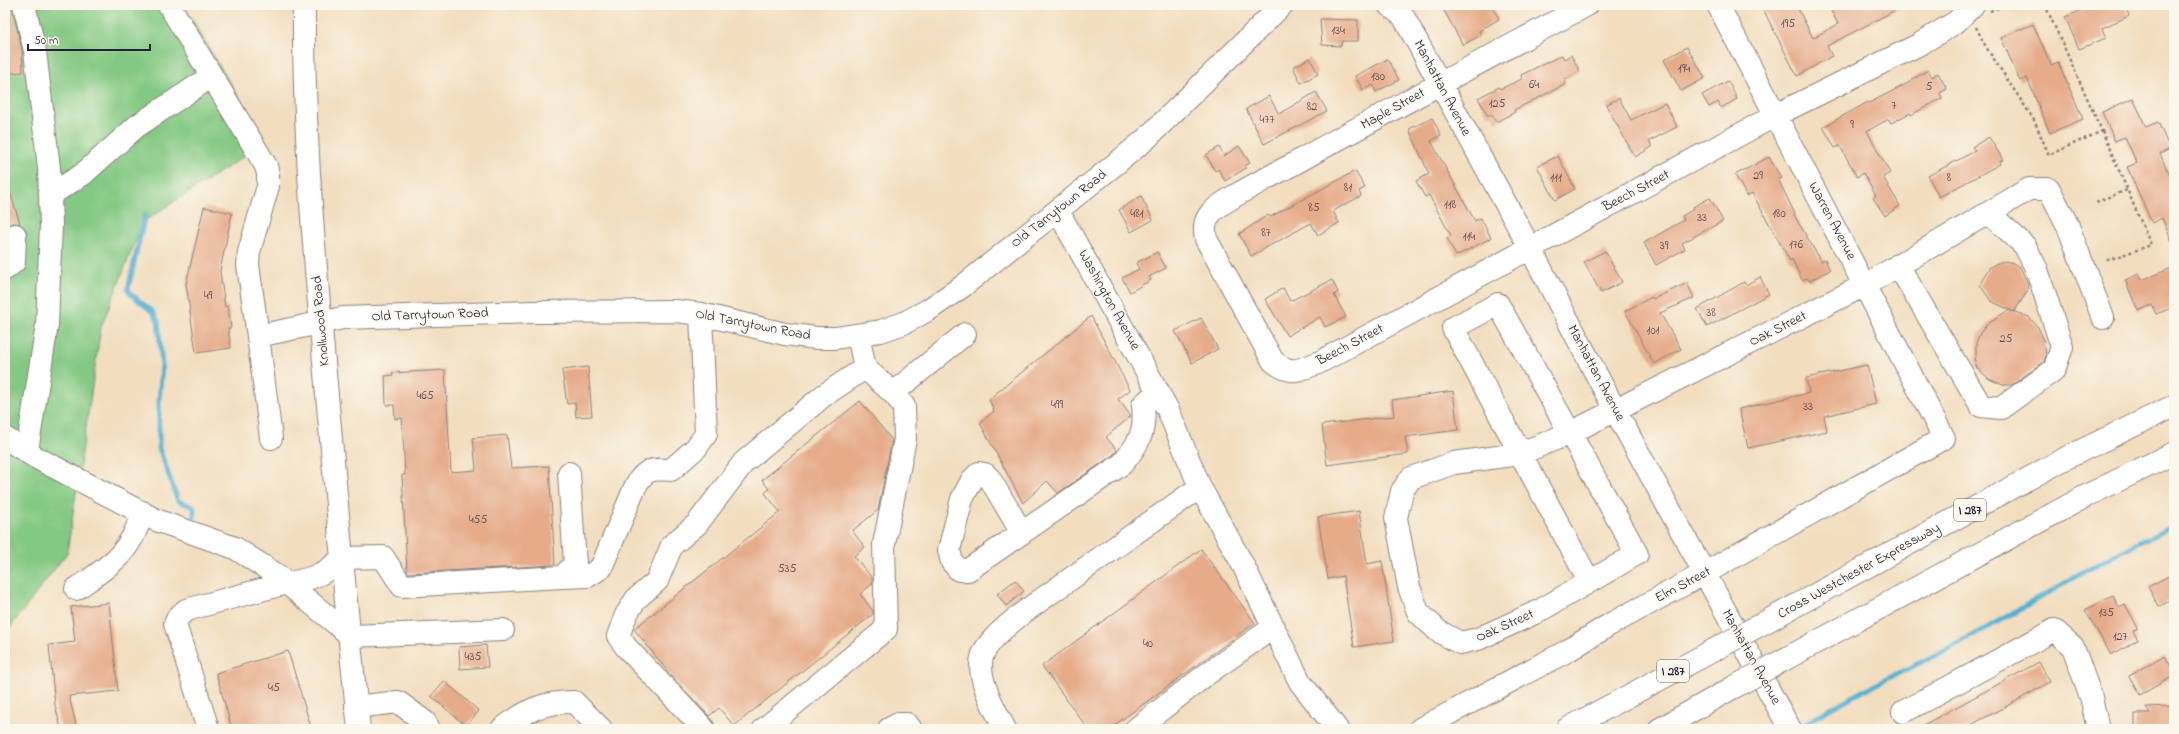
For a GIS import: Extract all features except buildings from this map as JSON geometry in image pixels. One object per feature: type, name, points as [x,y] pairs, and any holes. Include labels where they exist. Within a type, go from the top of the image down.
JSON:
[{"type":"main road","points":[[24,5],[35,51],[49,168],[51,225],[47,325],[27,451]]},
{"type":"main road","points":[[169,5],[266,166],[268,174],[268,186],[249,252],[248,265],[271,438]]},
{"type":"main road","name":"Knollwood Road","points":[[304,5],[306,124],[321,322],[359,729]]},
{"type":"main road","name":"Old Tarrytown Road","points":[[258,336],[343,318],[533,312],[647,311],[701,314],[785,334],[816,338],[858,336],[881,331],[904,323],[928,310],[963,286],[1058,211],[1146,139],[1282,5]]},
{"type":"main road","name":"Maple Street","points":[[1294,371],[1284,370],[1274,362],[1265,349],[1206,239],[1206,222],[1211,213],[1232,199],[1439,84],[1587,5]]},
{"type":"main road","name":"Warren Avenue","points":[[1718,5],[1944,438]]},
{"type":"main road","name":"Manhattan Avenue","points":[[1398,9],[1530,248],[1615,410],[1790,729]]},
{"type":"main road","name":"Beech Street","points":[[1294,371],[1318,363],[1776,115],[1920,44],[1974,12]]},
{"type":"main road","points":[[50,195],[82,175],[137,126],[212,76]]},
{"type":"main road","name":"Oak Street","points":[[1570,433],[1637,554],[1538,611],[1478,639],[1460,643],[1438,631],[1418,612],[1409,587],[1396,518],[1402,491],[1411,478],[1454,463],[1519,454],[1570,433],[1865,285],[2029,189],[2048,189],[2068,226],[2103,318]]},
{"type":"main road","name":"Washington Avenue","points":[[1058,211],[1158,391],[1200,487],[1243,565],[1277,635]]},
{"type":"main road","points":[[1898,266],[1981,406],[2001,408],[2054,370],[2062,347],[2038,270],[2025,246],[1985,215]]},
{"type":"main road","points":[[5,269],[14,262],[15,235]]},
{"type":"main road","points":[[1570,433],[1498,304],[1453,328],[1519,454],[1589,582]]},
{"type":"main road","points":[[208,729],[175,624],[178,616],[186,610],[287,583],[301,581],[322,574],[331,569],[342,558],[384,557],[402,586],[562,576],[588,576],[601,568],[636,485],[643,474],[654,469],[671,470],[696,448],[706,434],[701,314]]},
{"type":"main road","points":[[893,393],[965,334]]},
{"type":"main road","points":[[764,729],[886,629],[884,544],[905,439],[904,406],[893,393],[865,368],[858,336]]},
{"type":"main road","points":[[704,729],[626,647],[618,636],[626,615],[636,599],[657,581],[672,545],[697,524],[744,462],[824,396],[865,368]]},
{"type":"main road","points":[[1022,533],[1122,464],[1134,450],[1141,435],[1145,421],[1143,405],[1158,391]]},
{"type":"main road","name":"Cross Westchester Expressway","points":[[1568,729],[2068,457],[2174,406]]},
{"type":"main road","points":[[5,438],[156,520],[235,548],[287,583],[351,636],[503,630]]},
{"type":"main road","name":"Elm Street","points":[[1420,729],[1569,650],[1610,625],[1944,438]]},
{"type":"main road","points":[[1660,729],[1734,687],[2074,502],[2174,453]]},
{"type":"main road","points":[[562,576],[575,564],[569,473]]},
{"type":"main road","points":[[1005,729],[985,688],[982,674],[983,653],[1004,629],[1036,604],[1200,487]]},
{"type":"main road","points":[[76,589],[114,563],[137,532],[142,512]]},
{"type":"main road","points":[[1902,712],[2054,630],[2073,647],[2091,696],[2098,729]]},
{"type":"main road","points":[[1136,729],[1207,674],[1277,635],[1300,682],[1337,729]]},
{"type":"main road","points":[[356,707],[398,702],[425,722],[429,729]]},
{"type":"main road","points":[[502,729],[518,717],[547,703],[574,702],[601,729]]},
{"type":"main road","points":[[889,729],[898,724],[907,724],[911,729]]},
{"type":"path","points":[[2045,5],[2102,131],[2151,246],[2105,261]]},
{"type":"path","points":[[1974,12],[1986,47],[2034,120],[2048,155],[2102,131]]},
{"type":"path","points":[[2096,202],[2127,190]]},
{"type":"green space","points":[[5,5],[183,5],[266,142],[143,222],[101,327],[67,553],[5,634]]},
{"type":"waterway","points":[[145,215],[128,289],[132,295],[153,312],[158,321],[162,366],[159,401],[159,448],[178,501],[194,507],[194,517]]},
{"type":"waterway","points":[[1803,725],[1861,692],[1961,642],[2119,553],[2174,526]]}]
